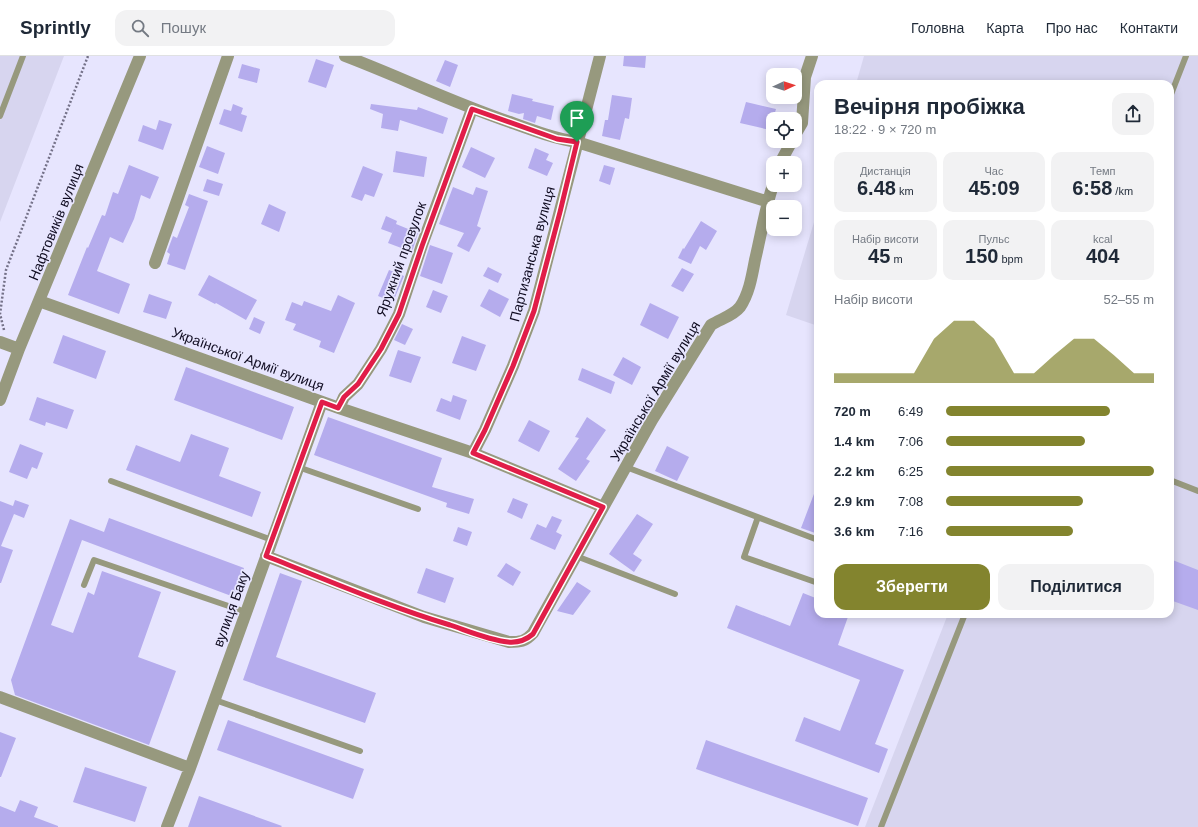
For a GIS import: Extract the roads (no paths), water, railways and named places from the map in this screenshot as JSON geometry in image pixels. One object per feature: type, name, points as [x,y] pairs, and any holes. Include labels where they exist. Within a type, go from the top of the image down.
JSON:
[{"type":"street","name":"Нафтовиків вулиця","points":[[0,400],[9,345],[40,301],[140,56]]},
{"type":"street","points":[[155,263],[228,56]]},
{"type":"street","points":[[345,56],[397,76],[472,109],[557,139],[577,142],[766,201]]},
{"type":"street","name":"Партизанська вулиця","points":[[473,453],[485,430],[513,366],[534,311],[600,56]]},
{"type":"street","points":[[802,123],[805,76],[812,56]]},
{"type":"street","name":"Яружний провулок","points":[[338,408],[344,397],[358,384],[381,349],[399,314],[472,109]]},
{"type":"street","name":"Української Армії вулиця","points":[[266,556],[424,617],[509,642],[519,642],[528,639],[533,634],[652,420],[711,325],[732,314],[740,307],[746,296],[751,279],[766,211]]},
{"type":"street","name":"Української Армії вулиця","points":[[40,301],[338,408],[473,453],[603,507]]},
{"type":"street","name":"вулиця Баку","points":[[170,826],[322,402]]},
{"type":"street","points":[[0,697],[190,768]]},
{"type":"lane","points":[[0,116],[23,56]]},
{"type":"lane","points":[[1174,87],[1186,56]]},
{"type":"lane","points":[[298,467],[418,509]]},
{"type":"lane","points":[[626,467],[814,538]]},
{"type":"lane","points":[[111,481],[272,540]]},
{"type":"lane","points":[[1174,482],[1198,491]]},
{"type":"lane","points":[[758,517],[744,557],[814,582]]},
{"type":"lane","points":[[576,556],[675,594]]},
{"type":"lane","points":[[84,585],[94,560],[246,612]]},
{"type":"lane","points":[[881,827],[963,618]]},
{"type":"lane","points":[[215,700],[360,751]]}]
